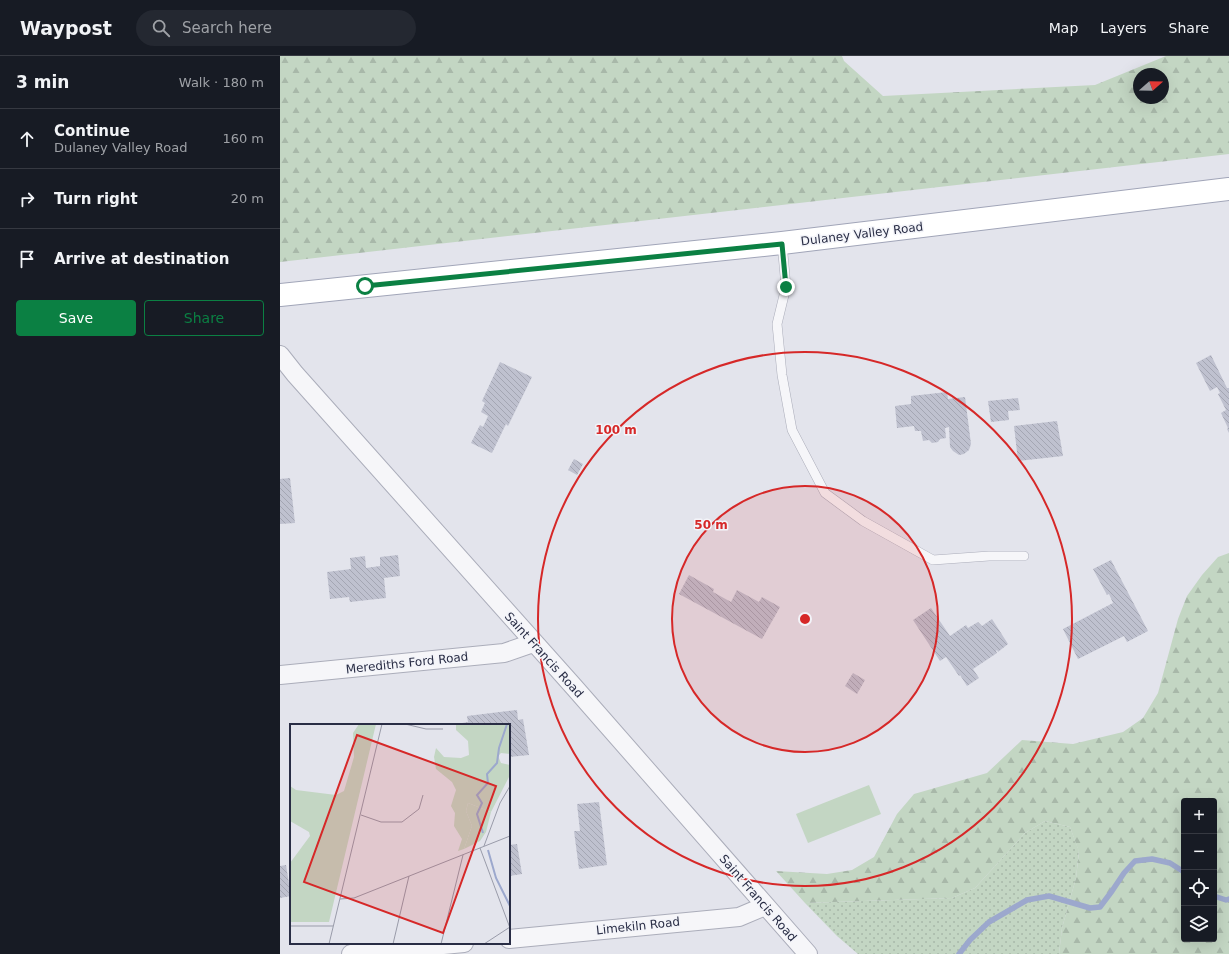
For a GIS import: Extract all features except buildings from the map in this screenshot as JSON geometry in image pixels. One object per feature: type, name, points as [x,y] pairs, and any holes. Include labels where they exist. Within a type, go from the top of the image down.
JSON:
[{"type":"main road","name":"Dulaney Valley Road","points":[[280,295],[782,244],[1229,189]]},
{"type":"street","name":"Saint Francis Road","points":[[280,355],[295,374],[533,643],[574,687],[808,954]]},
{"type":"street","name":"Merediths Ford Road","points":[[280,675],[504,653],[533,643]]},
{"type":"street","name":"Limekiln Road","points":[[510,939],[739,916],[765,906]]},
{"type":"street","points":[[351,954],[454,944]]},
{"type":"lane","points":[[782,244],[786,287],[777,324],[782,374],[792,430],[825,493],[864,522],[933,560],[989,556],[1024,556]]},
{"type":"green space","points":[[280,56],[842,56],[844,61],[883,96],[1095,85],[1133,69],[1133,104],[1169,104],[1169,68],[1137,68],[1166,56],[1229,56],[1229,154],[280,262]]},
{"type":"green space","points":[[1229,553],[1229,954],[1059,954],[1062,928],[1076,878],[1079,852],[1070,827],[1045,821],[1025,833],[975,888],[952,898],[805,903],[776,871],[827,874],[852,870],[874,857],[897,814],[914,794],[987,773],[1022,740],[1073,744],[1123,732],[1143,718],[1158,693],[1178,619],[1187,596],[1202,575],[1218,557]]},
{"type":"green space","points":[[869,785],[881,814],[808,843],[796,814]]},
{"type":"green space","points":[[1045,821],[1070,827],[1079,851],[1076,878],[1062,928],[1059,954],[858,954],[837,936],[805,903],[952,898],[975,888],[1025,833]]},
{"type":"waterway","points":[[959,954],[970,940],[989,922],[1027,900],[1049,896],[1090,908],[1100,907],[1124,873],[1135,861],[1152,859],[1170,863],[1181,870]]},
{"type":"waterway","points":[[1217,897],[1226,900],[1229,899]]},
{"type":"route","points":[[365,286],[782,244],[786,287]]}]
